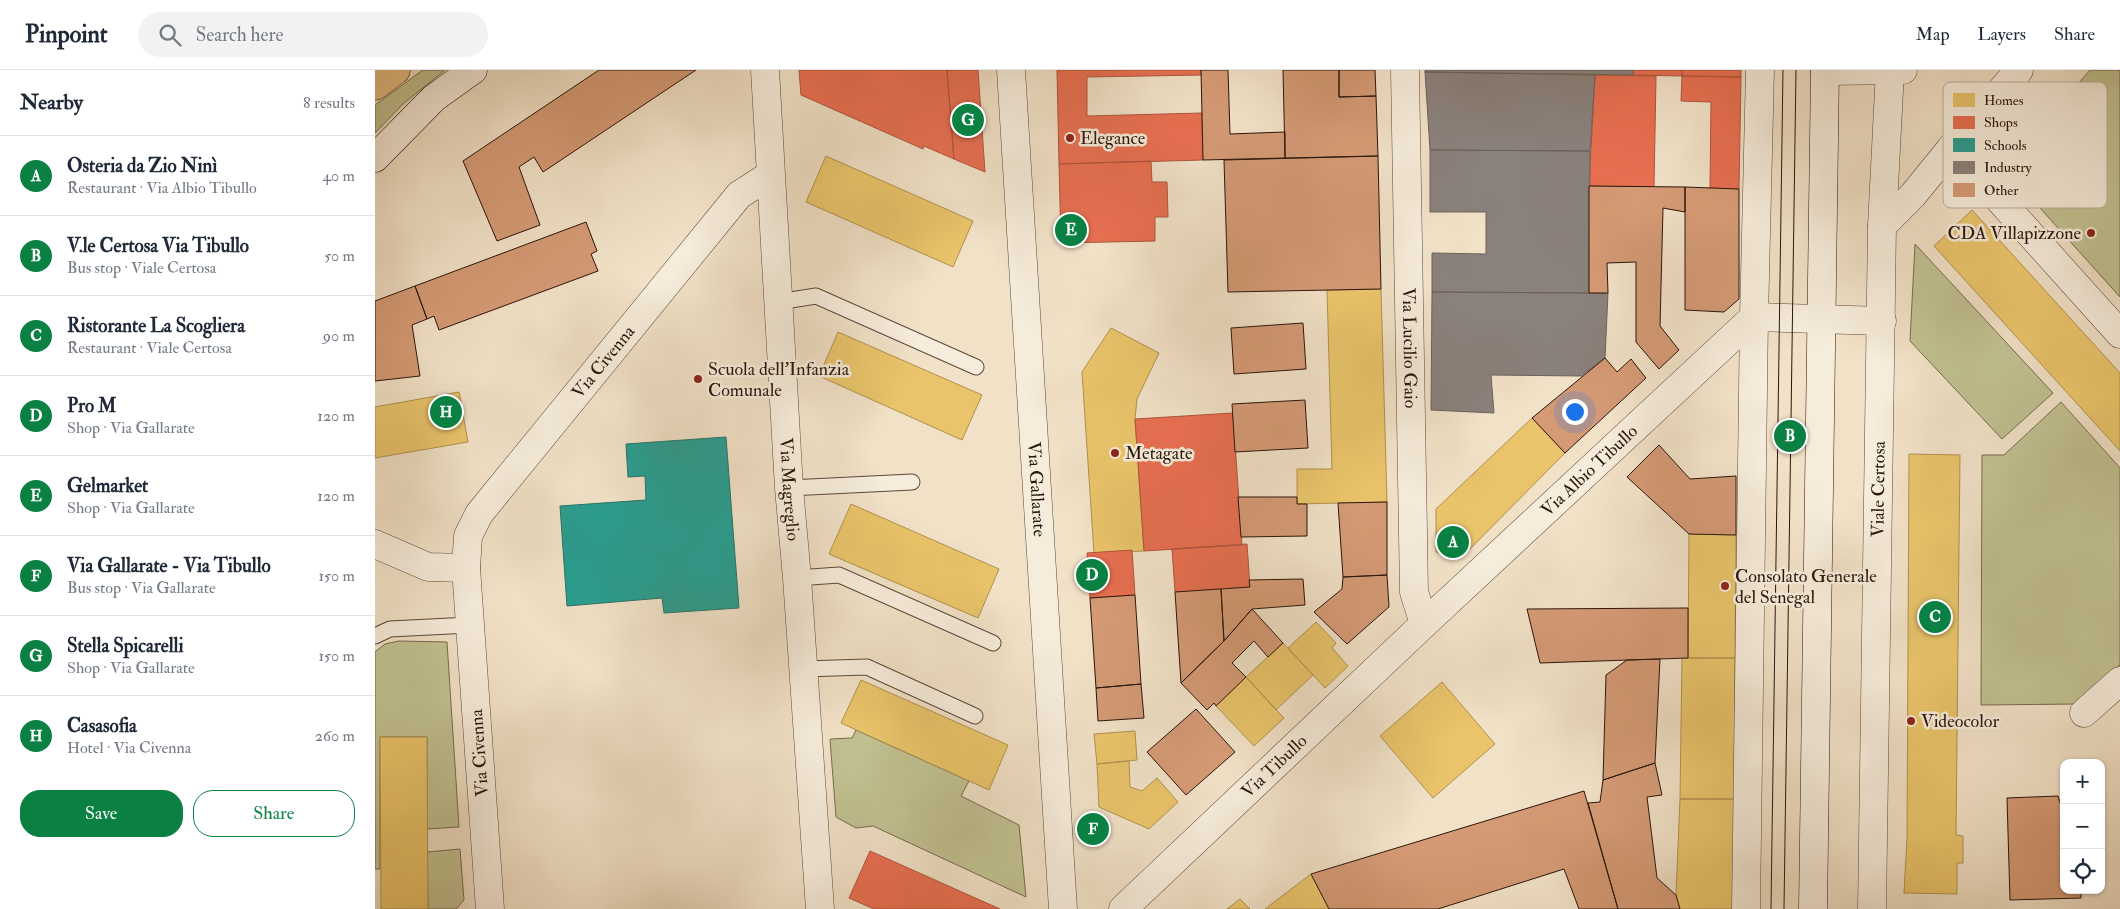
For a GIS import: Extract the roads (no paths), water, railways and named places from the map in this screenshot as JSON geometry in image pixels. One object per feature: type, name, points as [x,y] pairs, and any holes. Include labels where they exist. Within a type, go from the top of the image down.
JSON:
[{"type":"highway","points":[[375,86],[396,70]]},
{"type":"street","points":[[375,158],[434,98],[473,70]]},
{"type":"street","name":"Via Magreglio","points":[[765,70],[789,488],[820,909]]},
{"type":"street","name":"Via Gallarate","points":[[1011,70],[1063,909]]},
{"type":"street","name":"Via Lucilio Gaio","points":[[1405,70],[1414,592],[1424,624]]},
{"type":"street","points":[[1747,909],[1754,317],[1760,70]]},
{"type":"street","points":[[1813,909],[1825,70],[1903,70]]},
{"type":"street","name":"Viale Certosa","points":[[1872,909],[1882,226],[1891,70]]},
{"type":"street","points":[[2008,82],[2019,70]]},
{"type":"street","points":[[1882,226],[1913,196],[1943,157]]},
{"type":"street","name":"Via Civenna","points":[[488,907],[470,625],[467,568],[468,536],[479,514],[739,195],[770,175]]},
{"type":"street","points":[[2006,208],[2120,334]]},
{"type":"street","points":[[1754,317],[1882,321]]},
{"type":"street","name":"Via Albio Tibullo","points":[[1424,624],[1754,317]]},
{"type":"street","points":[[375,544],[428,567],[467,568]]},
{"type":"street","name":"Via Tibullo","points":[[1123,909],[1424,624]]},
{"type":"street","points":[[2084,713],[2120,681]]},
{"type":"lane","points":[[778,302],[817,296],[976,368]]},
{"type":"lane","points":[[789,488],[911,482]]},
{"type":"lane","points":[[797,578],[839,575],[993,643]]},
{"type":"lane","points":[[375,636],[390,629],[470,625]]},
{"type":"lane","points":[[803,669],[867,667],[975,716]]},
{"type":"tram line","points":[[1771,909],[1783,70]]},
{"type":"tram line","points":[[1784,909],[1796,70]]},
{"type":"place","name":"Stella Spicarelli","points":[[968,120]]},
{"type":"place","name":"Elegance","points":[[1070,138]]},
{"type":"place","name":"Gelmarket","points":[[1071,230]]},
{"type":"place","name":"CDA Villapizzone","points":[[2091,233]]},
{"type":"place","name":"Scuola dell'Infanzia Comunale","points":[[698,379]]},
{"type":"place","name":"Casasofia","points":[[446,412]]},
{"type":"place","name":"V.le Certosa Via Tibullo","points":[[1790,436]]},
{"type":"place","name":"Metagate","points":[[1115,453]]},
{"type":"place","name":"Osteria da Zio Ninì","points":[[1453,542]]},
{"type":"place","name":"Pro M","points":[[1092,575]]},
{"type":"place","name":"Consolato Generale del Senegal","points":[[1725,586]]},
{"type":"place","name":"Ristorante La Scogliera","points":[[1935,617]]},
{"type":"place","name":"Videocolor","points":[[1911,721]]},
{"type":"place","name":"Via Gallarate - Via Tibullo","points":[[1093,829]]}]
